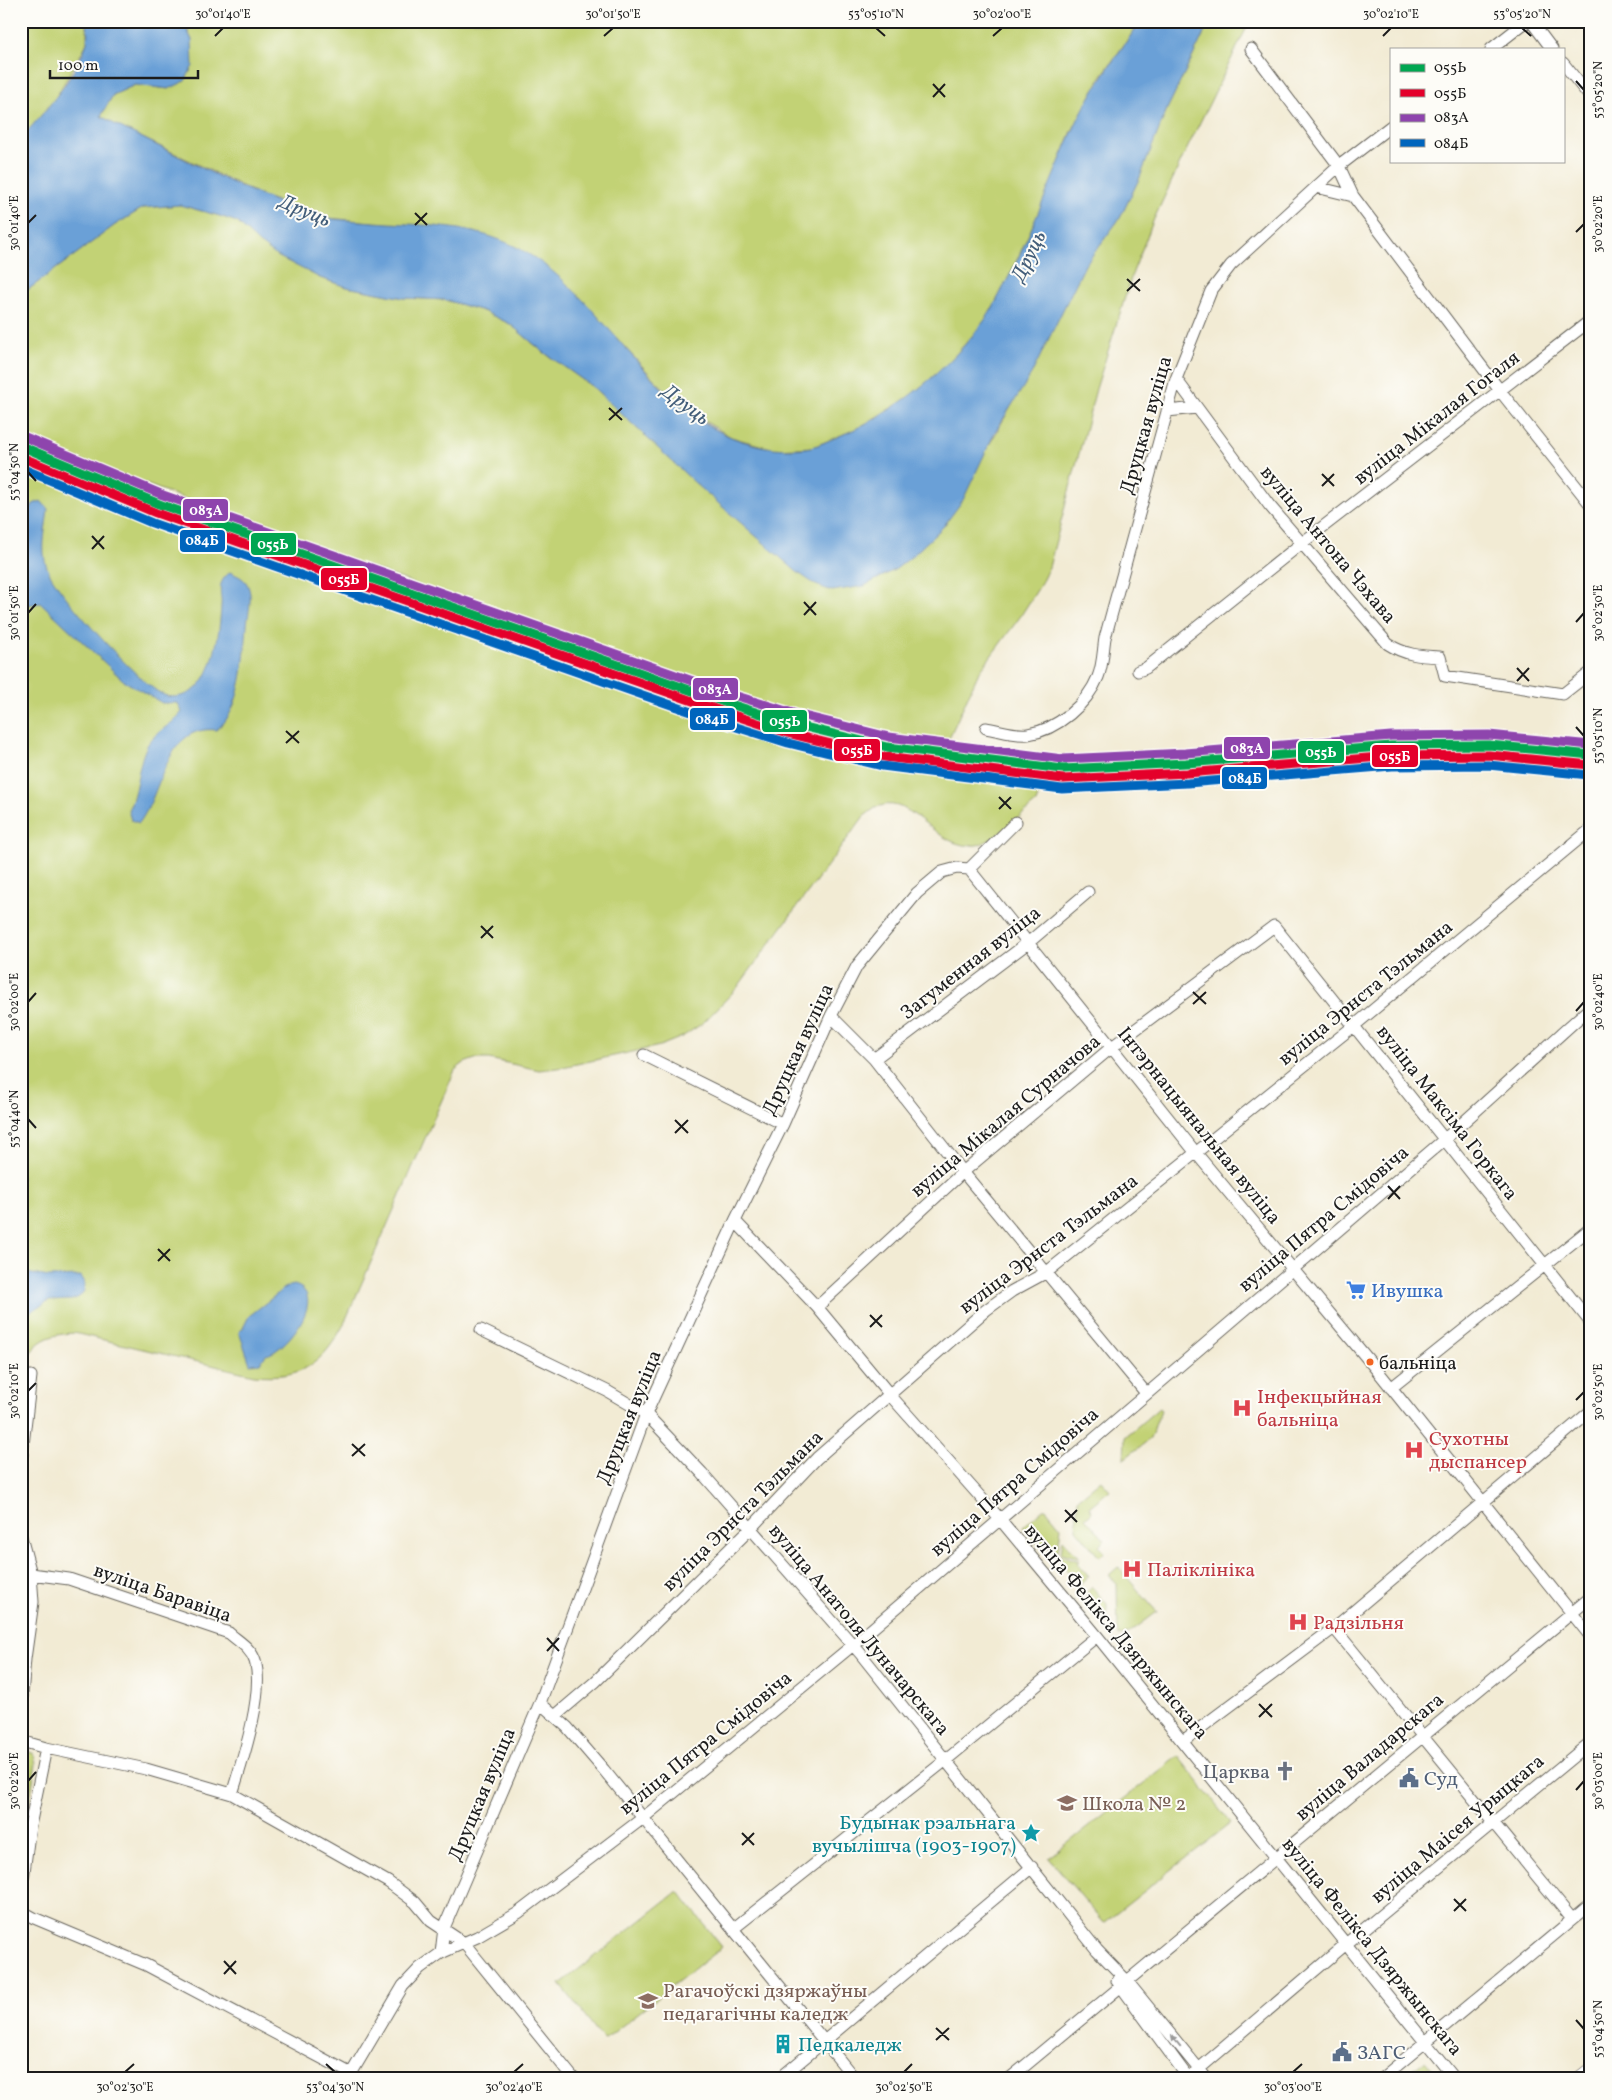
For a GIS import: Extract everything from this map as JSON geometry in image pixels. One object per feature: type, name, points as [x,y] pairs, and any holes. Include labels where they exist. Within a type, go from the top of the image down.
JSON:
[{"type":"main road","points":[[1582,2079],[1591,2072]]},
{"type":"street","points":[[1492,48],[1529,21],[1551,48]]},
{"type":"street","points":[[1251,48],[1339,166],[1353,196],[1501,392],[1591,505]]},
{"type":"street","points":[[1564,64],[1591,98]]},
{"type":"street","name":"Друцкая вуліца","points":[[986,728],[1026,735],[1051,727],[1075,709],[1098,676],[1105,638],[1176,379],[1211,291],[1231,266],[1316,187],[1339,166],[1390,127]]},
{"type":"street","points":[[1316,187],[1353,196]]},
{"type":"street","name":"вуліца Мікалая Гогаля","points":[[1138,671],[1146,668],[1302,543],[1501,392],[1591,320]]},
{"type":"street","name":"вуліца Антона Чэхава","points":[[1176,379],[1269,505],[1388,644],[1407,654],[1440,657],[1445,676],[1563,694],[1591,672]]},
{"type":"street","points":[[1167,411],[1197,408]]},
{"type":"street","points":[[969,869],[1016,822]]},
{"type":"street","name":"вуліца Эрнста Тэльмана","points":[[555,1716],[595,1682],[751,1528],[817,1458],[986,1310],[1012,1291],[1047,1272],[1355,1025],[1591,829]]},
{"type":"street","name":"Друцкая вуліца","points":[[440,1953],[444,1928],[540,1703],[646,1414],[735,1221],[783,1124],[831,1016],[857,966],[917,892],[942,872],[957,868],[969,869]]},
{"type":"street","name":"Інтэрнацыянальная вуліца","points":[[969,869],[1196,1153],[1391,1388],[1591,1637]]},
{"type":"street","name":"Загуменная вуліца","points":[[874,1059],[1029,942],[1088,892]]},
{"type":"street","name":"вуліца Максіма Горкага","points":[[1274,926],[1446,1138],[1591,1323]]},
{"type":"street","name":"вуліца Мікалая Сурначова","points":[[817,1307],[963,1172],[1112,1047],[1274,926]]},
{"type":"street","name":"вуліца Пятра Смідовіча","points":[[440,1953],[464,1943],[518,1914],[643,1818],[853,1645],[999,1518],[1446,1138],[1591,1008]]},
{"type":"street","points":[[831,1016],[874,1059],[963,1172],[1146,1393]]},
{"type":"street","points":[[644,1055],[783,1124]]},
{"type":"street","name":"вуліца Фелікса Дзяржынскага","points":[[735,1221],[817,1307],[890,1395],[999,1518],[1183,1741],[1455,2079]]},
{"type":"street","points":[[1391,1388],[1591,1228]]},
{"type":"street","name":"вуліца Анатоля Луначарскага","points":[[481,1330],[607,1391],[646,1414],[751,1528],[853,1645],[1124,1984],[1207,2079]]},
{"type":"street","points":[[21,1462],[31,1376]]},
{"type":"street","points":[[1183,1741],[1334,1628],[1591,1411]]},
{"type":"street","points":[[21,1537],[31,1574],[33,1602],[25,1659],[21,1708]]},
{"type":"street","name":"вуліца Баравіца","points":[[31,1574],[69,1579],[220,1630],[229,1634],[248,1649],[255,1661],[258,1680],[246,1746],[232,1794]]},
{"type":"street","name":"вуліца Валадарскага","points":[[1009,2079],[1591,1597]]},
{"type":"street","points":[[1334,1628],[1572,1919]]},
{"type":"street","points":[[733,1929],[946,1760],[1097,1636]]},
{"type":"street","points":[[540,1703],[579,1740],[855,2079]]},
{"type":"street","points":[[21,1736],[25,1742],[46,1748],[146,1769],[232,1794],[388,1882],[415,1902],[431,1921],[464,1943],[574,2079]]},
{"type":"street","name":"вуліца Маісея Урыцкага","points":[[1188,2078],[1346,1944],[1591,1742]]},
{"type":"street","points":[[21,1896],[30,1826],[46,1748]]},
{"type":"street","points":[[779,2079],[1032,1867]]},
{"type":"street","points":[[21,1903],[25,1913],[28,1915],[146,1965],[349,2076],[403,1986],[420,1968],[440,1953]]},
{"type":"street","points":[[1381,2079],[1591,1904]]},
{"type":"street","name":"вуліца Анатоля Луначарскага","points":[[1124,1984],[1188,2078]]},
{"type":"green space","points":[[21,21],[87,21],[87,43],[50,107],[21,138]]},
{"type":"green space","points":[[183,21],[1141,21],[1100,78],[1071,133],[1040,210],[1011,273],[986,320],[943,369],[906,399],[858,428],[813,447],[774,449],[731,437],[688,411],[654,379],[567,284],[381,223],[329,218],[265,197],[101,116],[113,95],[135,85],[169,89],[192,40]]},
{"type":"green space","points":[[1210,21],[1250,21],[1154,219],[1133,272],[1096,389],[1049,567],[1020,617],[979,672],[949,738],[934,745],[908,744],[868,738],[766,711],[621,660],[21,438],[21,295],[115,225],[143,208],[180,205],[237,222],[320,278],[347,287],[404,298],[445,300],[483,311],[510,324],[542,351],[594,388],[730,512],[884,576],[911,557],[943,527],[1044,348],[1085,265],[1120,218],[1140,177],[1167,109]]},
{"type":"green space","points":[[21,464],[607,681],[677,705],[783,738],[855,756],[909,767],[1033,784],[1040,792],[1036,803],[991,839],[977,845],[963,845],[950,840],[904,808],[892,805],[880,806],[874,809],[864,816],[737,988],[703,1023],[682,1037],[660,1046],[558,1068],[539,1070],[489,1059],[475,1059],[464,1063],[455,1070],[343,1326],[326,1351],[308,1367],[284,1375],[254,1375],[74,1333],[48,1338],[39,1343],[33,1350],[28,1358],[25,1369],[21,1395]]},
{"type":"green space","points":[[1159,1408],[1161,1410],[1150,1439],[1124,1459],[1125,1437]]},
{"type":"green space","points":[[1101,1480],[1110,1490],[1089,1507],[1092,1512],[1085,1518],[1105,1540],[1099,1546],[1105,1552],[1099,1557],[1076,1529],[1078,1499]]},
{"type":"green space","points":[[1043,1509],[1046,1509],[1061,1527],[1058,1552],[1040,1547],[1023,1527]]},
{"type":"green space","points":[[1063,1539],[1079,1558],[1061,1553]]},
{"type":"green space","points":[[1060,1555],[1079,1561],[1077,1563],[1088,1576],[1079,1585],[1060,1563]]},
{"type":"green space","points":[[21,1562],[27,1594],[21,1638]]},
{"type":"green space","points":[[1118,1567],[1157,1612],[1129,1633],[1118,1637],[1117,1584],[1109,1575]]},
{"type":"green space","points":[[1092,1587],[1107,1604],[1107,1623],[1084,1595]]},
{"type":"green space","points":[[21,1748],[34,1754],[36,1764],[21,1849]]},
{"type":"green space","points":[[1178,1756],[1231,1823],[1104,1923],[1049,1858]]},
{"type":"green space","points":[[678,1891],[722,1947],[604,2040],[560,1984]]},
{"type":"green space","points":[[1425,2061],[1440,2079],[1416,2079],[1414,2069]]},
{"type":"water","name":"Друць","points":[[87,21],[183,21],[192,40],[193,66],[185,81],[169,89],[135,85],[113,95],[101,116],[220,177],[274,201],[301,210],[335,219],[422,225],[462,230],[501,240],[520,249],[549,268],[575,291],[648,373],[673,398],[701,420],[741,441],[771,448],[791,449],[818,445],[879,416],[918,389],[953,357],[987,317],[1022,249],[1077,121],[1102,77],[1141,21],[1210,21],[1167,109],[1140,177],[1120,218],[1085,265],[1031,375],[995,432],[963,500],[943,527],[896,569],[864,586],[832,591],[816,585],[797,572],[694,482],[594,388],[542,351],[510,324],[483,311],[445,300],[404,298],[347,287],[320,278],[277,256],[259,243],[237,222],[180,205],[143,208],[115,225],[21,295],[21,138],[49,106],[74,70],[87,42]]},
{"type":"water","points":[[41,501],[48,509],[44,557],[49,572],[56,584],[119,657],[151,687],[165,696],[176,697],[188,694],[199,686],[205,677],[217,641],[221,603],[220,587],[225,577],[230,572],[245,581],[248,586],[250,606],[245,651],[237,697],[232,710],[225,722],[216,730],[199,731],[186,738],[176,749],[167,763],[147,810],[139,823],[131,820],[128,810],[145,750],[152,739],[182,712],[178,703],[162,703],[124,681],[41,603],[21,606],[21,526],[33,504]]},
{"type":"water","points":[[21,1272],[49,1277],[80,1276],[85,1284],[84,1291],[79,1297],[72,1300],[49,1301],[21,1317]]},
{"type":"water","points":[[294,1285],[304,1290],[308,1299],[301,1322],[284,1344],[274,1352],[266,1355],[260,1363],[250,1364],[239,1332],[249,1316],[286,1287]]},
{"type":"transit line","name":"083А","points":[[25,437],[163,495],[727,693],[796,714],[889,737],[1063,759],[1185,753],[1391,736],[1489,735],[1591,745]]},
{"type":"transit line","name":"055Ь","points":[[21,446],[159,504],[724,702],[793,724],[887,747],[1063,769],[1186,763],[1391,746],[1489,745],[1591,755]]},
{"type":"transit line","name":"055Б","points":[[21,457],[156,513],[721,711],[791,734],[885,757],[1063,779],[1187,773],[1392,756],[1489,755],[1590,765]]},
{"type":"transit line","name":"084Б","points":[[21,468],[152,523],[717,721],[788,743],[882,766],[1062,789],[1188,783],[1392,766],[1488,765],[1589,775]]},
{"type":"place","name":"Ивушка","points":[[1356,1290]]},
{"type":"place","name":"бальніца","points":[[1370,1362]]},
{"type":"place","name":"Інфекцыйная бальніца","points":[[1242,1408]]},
{"type":"place","name":"Сухотны дыспансер","points":[[1414,1450]]},
{"type":"place","name":"Паліклініка","points":[[1132,1569]]},
{"type":"place","name":"Радзільня","points":[[1298,1622]]},
{"type":"place","name":"Царква","points":[[1285,1771]]},
{"type":"place","name":"Суд","points":[[1409,1778]]},
{"type":"place","name":"Школа № 2","points":[[1067,1803]]},
{"type":"place","name":"Будынак рэальнага вучылішча (1903-1907)","points":[[1031,1833]]},
{"type":"place","name":"Рагачоўскі дзяржаўны педагагічны каледж","points":[[648,2001]]},
{"type":"place","name":"Педкаледж","points":[[783,2044]]},
{"type":"place","name":"ЗАГС","points":[[1342,2052]]}]
